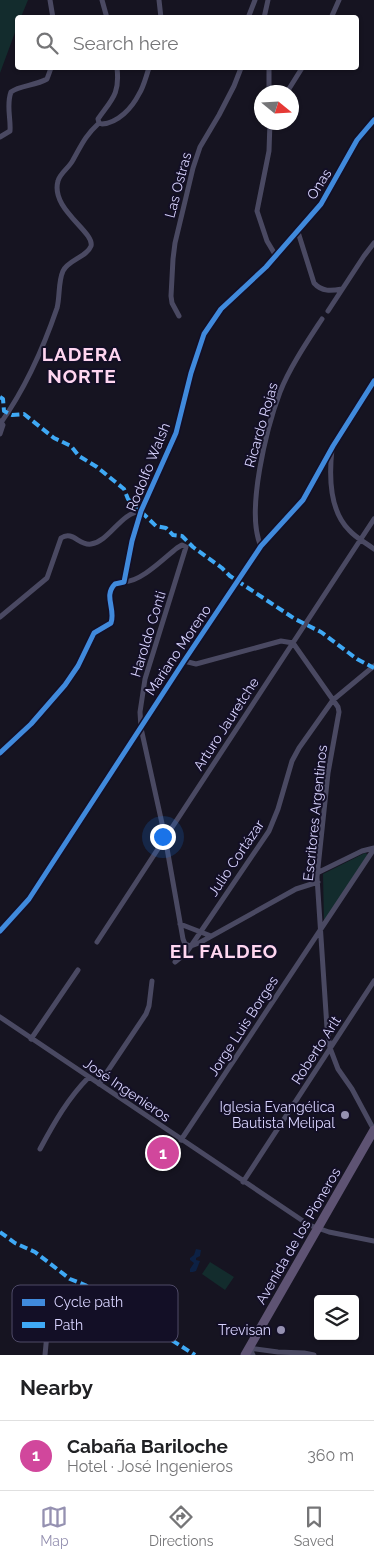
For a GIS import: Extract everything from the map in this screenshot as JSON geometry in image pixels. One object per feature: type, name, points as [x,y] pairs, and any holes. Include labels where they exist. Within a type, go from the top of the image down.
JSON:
[{"type":"main road","name":"Avenida de los Pioneros","points":[[249,1353],[317,1228],[374,1130]]},
{"type":"street","points":[[50,0],[52,15]]},
{"type":"street","points":[[102,0],[106,15]]},
{"type":"street","points":[[159,0],[161,15]]},
{"type":"street","points":[[249,15],[255,0]]},
{"type":"street","points":[[265,15],[268,0]]},
{"type":"street","points":[[333,15],[339,0]]},
{"type":"street","points":[[0,137],[10,130],[11,123],[8,108],[11,92],[20,88],[34,86],[47,79],[50,70]]},
{"type":"street","points":[[0,434],[2,430],[1,422],[22,392],[57,307],[61,274],[65,267],[88,251],[91,246],[90,238],[63,207],[56,188],[58,180],[72,162],[86,135],[99,123],[98,119],[108,108],[116,92],[119,80],[117,70]]},
{"type":"street","points":[[99,123],[106,124],[123,115],[138,96],[149,70]]},
{"type":"street","name":"Las Ostras","points":[[178,316],[171,296],[173,259],[193,168],[200,147],[219,115],[240,70]]},
{"type":"street","points":[[269,70],[269,85]]},
{"type":"street","points":[[291,85],[301,70]]},
{"type":"street","name":"Onas","points":[[276,256],[321,204],[357,140],[374,120]]},
{"type":"street","points":[[270,130],[269,151],[258,212],[267,241],[276,256]]},
{"type":"street","points":[[298,232],[314,283],[318,287],[329,291],[342,289]]},
{"type":"street","points":[[328,311],[374,243]]},
{"type":"street","name":"Rodolfo Walsh","points":[[124,582],[132,541],[141,511],[176,433],[191,373],[204,334],[221,309],[276,256]]},
{"type":"street","name":"Ricardo Rojas","points":[[261,546],[256,532],[256,486],[270,424],[286,380],[322,319]]},
{"type":"street","name":"Mariano Moreno","points":[[0,931],[29,899],[261,546],[304,500],[333,446],[374,381]]},
{"type":"street","points":[[333,446],[330,478],[333,498],[339,514],[349,530],[374,549]]},
{"type":"street","points":[[0,617],[47,578],[61,538],[68,535],[91,544],[99,540],[126,516],[141,511]]},
{"type":"street","name":"Arturo Jauretche","points":[[97,942],[374,519]]},
{"type":"street","name":"Haroldo Conti","points":[[124,582],[131,581],[147,571],[182,545],[186,548],[145,679],[140,712],[141,728],[165,837],[183,938],[186,944],[191,946]]},
{"type":"street","points":[[0,753],[31,724],[72,676],[85,654],[94,633],[111,623],[110,592],[115,584],[124,582]]},
{"type":"street","points":[[184,661],[196,664],[281,641],[293,643]]},
{"type":"street","name":"Escritores Argentinos","points":[[293,643],[334,700],[339,712],[328,774],[318,873],[327,1028],[330,1048],[338,1069],[374,1130]]},
{"type":"street","name":"Julio Cortázar","points":[[175,962],[186,953],[269,831],[278,809],[292,761],[334,700],[374,666]]},
{"type":"street","points":[[318,873],[362,851],[374,848]]},
{"type":"street","name":"Jorge Luis Borges","points":[[181,1140],[374,848]]},
{"type":"street","points":[[191,946],[296,890],[318,882]]},
{"type":"street","points":[[180,924],[212,936]]},
{"type":"street","points":[[32,1039],[78,970]]},
{"type":"street","points":[[98,1084],[146,1014],[149,1006],[152,981]]},
{"type":"street","name":"Roberto Arlt","points":[[243,1182],[374,981]]},
{"type":"street","name":"José Ingenieros","points":[[0,1018],[309,1225],[374,1241]]},
{"type":"street","points":[[40,1149],[61,1111],[89,1077]]},
{"type":"street","points":[[45,1355],[46,1342]]},
{"type":"street","points":[[249,1353],[304,1352],[314,1355]]},
{"type":"green space","points":[[0,0],[28,0],[22,15],[15,15],[15,32],[0,73]]},
{"type":"green space","points":[[365,853],[367,858],[324,922],[323,874]]},
{"type":"green space","points":[[210,1262],[234,1277],[225,1290],[202,1274]]},
{"type":"water","points":[[196,1249],[201,1250],[200,1256],[196,1258],[196,1260],[200,1261],[196,1271],[190,1272],[194,1263],[190,1258],[194,1255]]},
{"type":"marked path","points":[[0,397],[3,399],[4,411],[12,415],[24,414],[54,438],[71,446],[79,456],[97,467],[124,489],[128,499],[156,526],[166,528],[173,535],[182,536],[230,576],[295,619],[321,632],[357,659],[374,668]]},
{"type":"marked path","points":[[0,1232],[15,1243],[35,1252],[70,1279],[85,1285]]},
{"type":"marked path","points":[[175,1342],[195,1355]]},
{"type":"cycle path","points":[[0,753],[31,724],[65,685],[78,666],[94,633],[111,623],[110,593],[115,584],[124,582],[132,541],[141,511],[176,433],[191,373],[204,334],[221,309],[266,267],[321,204],[357,140],[374,120]]},
{"type":"cycle path","points":[[0,931],[29,899],[261,546],[303,500],[333,446],[374,381]]},
{"type":"place","name":"Iglesia Evangélica Bautista Melipal","points":[[345,1115]]},
{"type":"place","name":"Cabaña Bariloche","points":[[163,1153]]},
{"type":"place","name":"Trevisan","points":[[281,1330]]},
{"type":"district","name":"LADERA NORTE","points":[[82,365]]},
{"type":"district","name":"EL FALDEO","points":[[224,951]]}]
